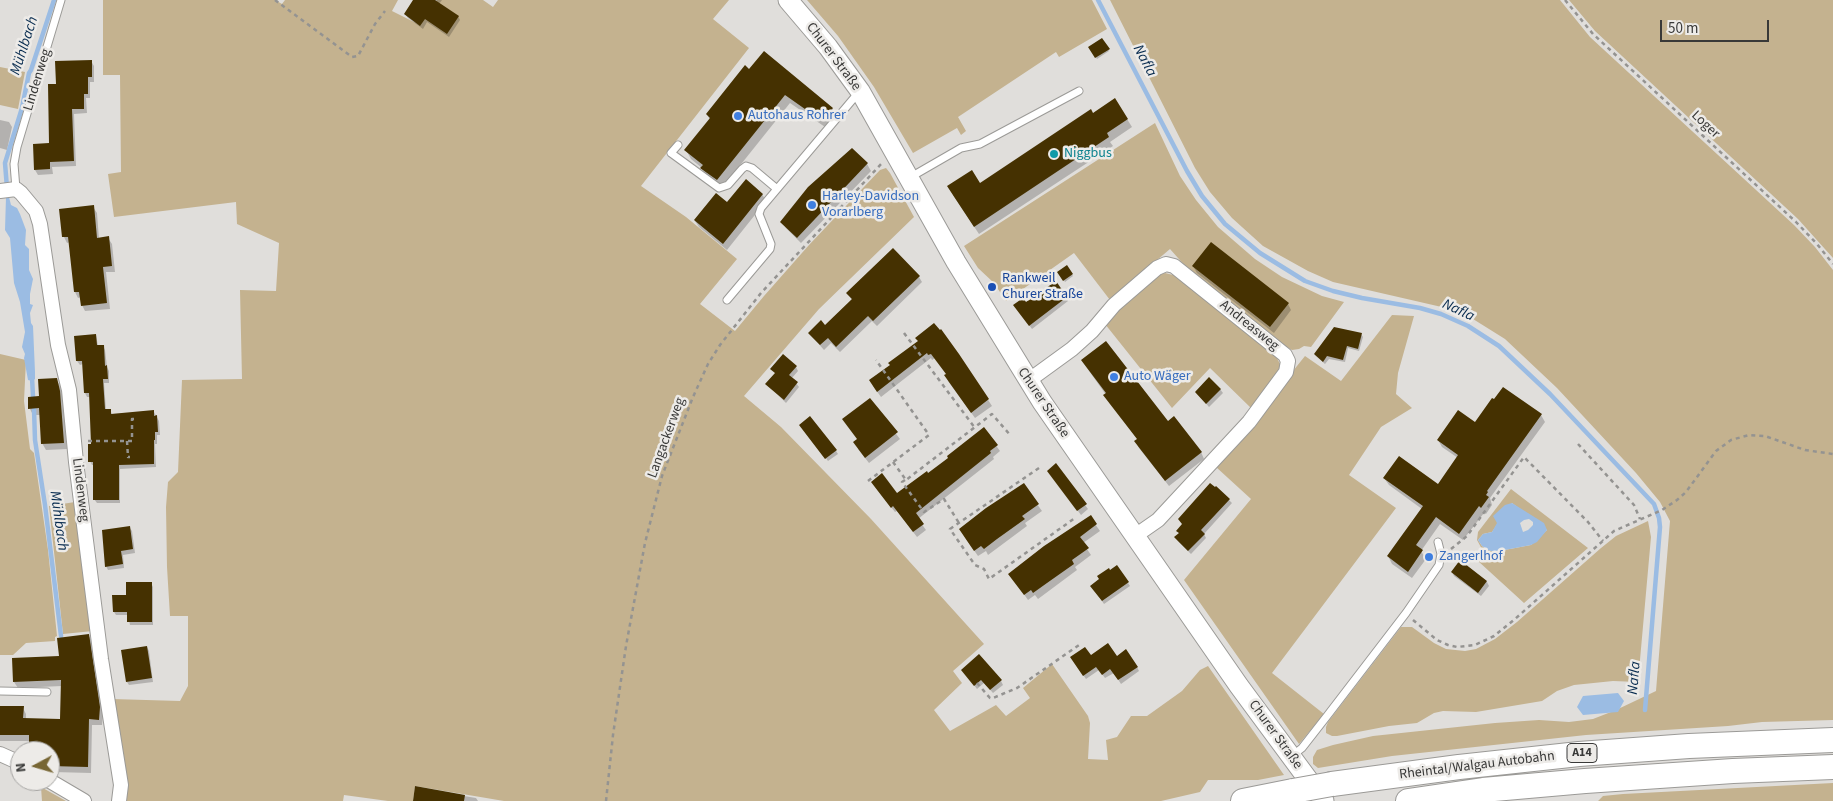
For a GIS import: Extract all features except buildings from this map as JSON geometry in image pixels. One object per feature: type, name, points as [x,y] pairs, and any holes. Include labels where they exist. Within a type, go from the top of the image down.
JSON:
[{"type":"highway","name":"Rheintal/Walgau Autobahn","points":[[1243,801],[1294,791],[1325,793],[1459,767],[1578,754],[1690,746],[1833,740]]},
{"type":"highway","name":"Rheintal/Walgau Autobahn","points":[[1408,801],[1483,790],[1585,781],[1733,771],[1833,767]]},
{"type":"main road","name":"Churer Straße","points":[[788,0],[828,47],[860,91],[956,262],[1028,381],[1290,757],[1325,793]]},
{"type":"street","name":"Lindenweg","points":[[7,190],[28,200],[36,211],[40,224],[58,345],[69,390],[76,462],[101,659],[121,785],[119,801]]},
{"type":"street","name":"Andreasweg","points":[[1028,381],[1072,349],[1092,331],[1114,305],[1157,268],[1166,264],[1174,266],[1285,355],[1288,361],[1286,372],[1249,422],[1158,520],[1135,536]]},
{"type":"street","points":[[60,787],[84,801]]},
{"type":"lane","name":"Lindenweg","points":[[7,190],[17,147],[61,0]]},
{"type":"lane","points":[[726,300],[770,249],[771,244],[759,214],[761,208],[860,91]]},
{"type":"lane","points":[[909,178],[962,148],[980,144],[1080,91]]},
{"type":"lane","points":[[678,145],[671,153],[719,188],[728,185],[746,166],[752,168],[777,189]]},
{"type":"lane","points":[[1290,757],[1302,748],[1406,613],[1439,565],[1441,554],[1438,542]]},
{"type":"lane","points":[[0,691],[47,692]]},
{"type":"path","points":[[275,0],[352,57],[358,56],[375,24],[385,11]]},
{"type":"path","name":"Loger","points":[[1564,0],[1593,34],[1796,222],[1833,264]]},
{"type":"path","name":"Langackerweg","points":[[606,801],[613,735],[626,646],[645,543],[662,476],[692,397],[708,364],[720,345],[761,293],[861,184],[895,152]]},
{"type":"path","points":[[904,333],[975,428]]},
{"type":"path","points":[[868,481],[929,435],[876,360]]},
{"type":"path","points":[[953,399],[958,395]]},
{"type":"path","points":[[959,523],[944,499],[924,512],[902,482],[962,439],[992,414],[1011,436]]},
{"type":"path","points":[[87,442],[132,440],[132,419],[134,419]]},
{"type":"path","points":[[1406,613],[1437,640],[1457,647],[1475,645],[1494,636],[1515,619],[1614,531],[1662,510],[1677,500],[1686,492],[1716,451],[1731,440],[1748,436],[1764,436],[1805,450],[1833,454]]},
{"type":"path","points":[[962,439],[965,442]]},
{"type":"path","points":[[127,441],[128,457],[130,457]]},
{"type":"path","points":[[1578,444],[1634,505],[1640,519]]},
{"type":"path","points":[[1441,554],[1462,542],[1524,456],[1603,540]]},
{"type":"path","points":[[893,462],[906,480]]},
{"type":"path","points":[[1039,468],[950,529],[975,565],[984,569],[989,578],[1075,518]]},
{"type":"path","points":[[977,683],[990,698],[993,698],[1017,688],[1079,646]]},
{"type":"shaded area","points":[[103,0],[275,0],[282,4],[285,0],[398,0],[392,11],[420,25],[437,0],[483,0],[493,7],[498,0],[729,0],[713,19],[749,48],[641,186],[686,217],[737,259],[700,304],[735,331],[809,245],[880,170],[886,168],[890,173],[914,217],[819,309],[744,396],[781,427],[871,519],[984,644],[953,671],[962,683],[934,710],[950,731],[996,705],[1006,716],[1030,698],[1023,688],[1052,664],[1088,716],[1090,723],[1088,759],[1108,760],[1106,740],[1117,737],[1131,716],[1147,716],[1182,691],[1200,670],[1208,666],[1284,775],[1258,780],[1208,780],[1200,792],[1161,801],[504,801],[415,786],[413,801],[388,801],[344,795],[343,801],[126,801],[112,699],[180,701],[188,686],[188,616],[170,616],[167,567],[166,507],[168,482],[178,472],[182,380],[242,379],[240,290],[276,291],[279,243],[237,224],[236,202],[114,217],[108,174],[121,172],[120,75],[103,75]]},
{"type":"shaded area","points":[[807,0],[1092,0],[1107,29],[1059,57],[1056,52],[958,117],[966,131],[961,135],[957,128],[913,153],[874,87],[838,36]]},
{"type":"shaded area","points":[[1110,0],[1560,0],[1590,37],[1794,225],[1833,270],[1833,720],[1762,722],[1586,735],[1392,756],[1318,768],[1313,764],[1313,757],[1317,750],[1373,736],[1495,723],[1539,720],[1569,722],[1593,719],[1656,691],[1670,521],[1660,502],[1636,473],[1557,388],[1505,339],[1473,319],[1446,308],[1333,282],[1308,271],[1263,246],[1232,218],[1210,192],[1195,168]]},
{"type":"shaded area","points":[[1569,0],[1833,0],[1833,258],[1798,219],[1595,31]]},
{"type":"shaded area","points":[[0,67],[25,72],[18,109],[0,105]]},
{"type":"shaded area","points":[[1155,123],[1180,176],[1196,200],[1218,227],[1255,259],[1282,277],[1322,296],[1344,302],[1311,347],[1304,346],[1292,350],[1275,340],[1194,276],[1170,249],[1110,300],[1074,253],[1006,301],[994,283],[978,268],[964,246]]},
{"type":"shaded area","points":[[1165,273],[1177,276],[1276,356],[1280,364],[1278,373],[1252,409],[1210,368],[1172,408],[1105,324],[1119,308],[1158,275]]},
{"type":"shaded area","points":[[1392,315],[1414,316],[1398,373],[1396,394],[1412,408],[1381,427],[1349,475],[1396,508],[1272,673],[1324,714],[1299,744],[1184,580],[1251,499],[1216,467],[1305,356],[1341,381]]},
{"type":"shaded area","points":[[0,354],[26,360],[24,401],[30,449],[34,453],[48,550],[57,636],[55,641],[26,643],[13,655],[0,655]]},
{"type":"shaded area","points":[[1511,489],[1588,548],[1524,603],[1478,561],[1483,551],[1477,540],[1478,532]],"holes":[[[1512,503],[1547,530],[1531,545],[1494,552],[1482,546],[1478,540],[1483,534],[1492,532]]]},
{"type":"shaded area","points":[[75,502],[93,631],[63,634],[49,506]]},
{"type":"shaded area","points":[[1648,521],[1651,537],[1638,682],[1613,681],[1574,685],[1557,691],[1542,701],[1476,712],[1443,711],[1434,713],[1417,723],[1389,726],[1337,736],[1326,733],[1328,722],[1401,627],[1412,627],[1446,649],[1465,651],[1476,649],[1495,639],[1517,622],[1616,536]]},
{"type":"shaded area","points":[[1833,783],[1833,801],[1598,801],[1603,796],[1623,794]]},
{"type":"shaded area","points":[[41,791],[48,791],[66,801],[42,801]]},
{"type":"water","points":[[6,197],[9,197],[11,205],[17,208],[20,214],[26,230],[25,245],[29,249],[29,270],[33,279],[30,304],[33,305],[30,313],[33,326],[35,379],[32,381],[28,380],[25,354],[22,347],[25,332],[20,302],[14,283],[10,238],[5,230]]},
{"type":"water","points":[[1512,503],[1544,523],[1547,530],[1537,542],[1531,545],[1494,552],[1482,546],[1478,540],[1483,534],[1492,532],[1497,523],[1493,516],[1505,505]],"holes":[[[1529,519],[1533,522],[1533,525],[1523,532],[1520,523]]]},
{"type":"water","points":[[1618,693],[1624,701],[1618,712],[1583,715],[1577,707],[1583,696]]},
{"type":"waterway","name":"Mühlbach","points":[[7,188],[5,163],[22,108],[29,73],[54,0]]},
{"type":"waterway","name":"Nafla","points":[[1098,0],[1187,171],[1202,196],[1225,224],[1260,253],[1305,281],[1333,291],[1441,314],[1468,326],[1499,346],[1550,394],[1654,504],[1660,527],[1645,710]]},
{"type":"waterway","name":"Mühlbach","points":[[32,377],[33,397]]},
{"type":"waterway","name":"Mühlbach","points":[[34,409],[35,440],[61,636]]},
{"type":"place","name":"Autohaus Rohrer","points":[[738,116]]},
{"type":"place","name":"Niggbus","points":[[1054,154]]},
{"type":"place","name":"Harley-Davidson Vorarlberg","points":[[812,205]]},
{"type":"place","name":"Rankweil Churer Straße","points":[[992,287]]},
{"type":"place","name":"Auto Wäger","points":[[1114,377]]},
{"type":"place","name":"Zangerlhof","points":[[1429,557]]}]
